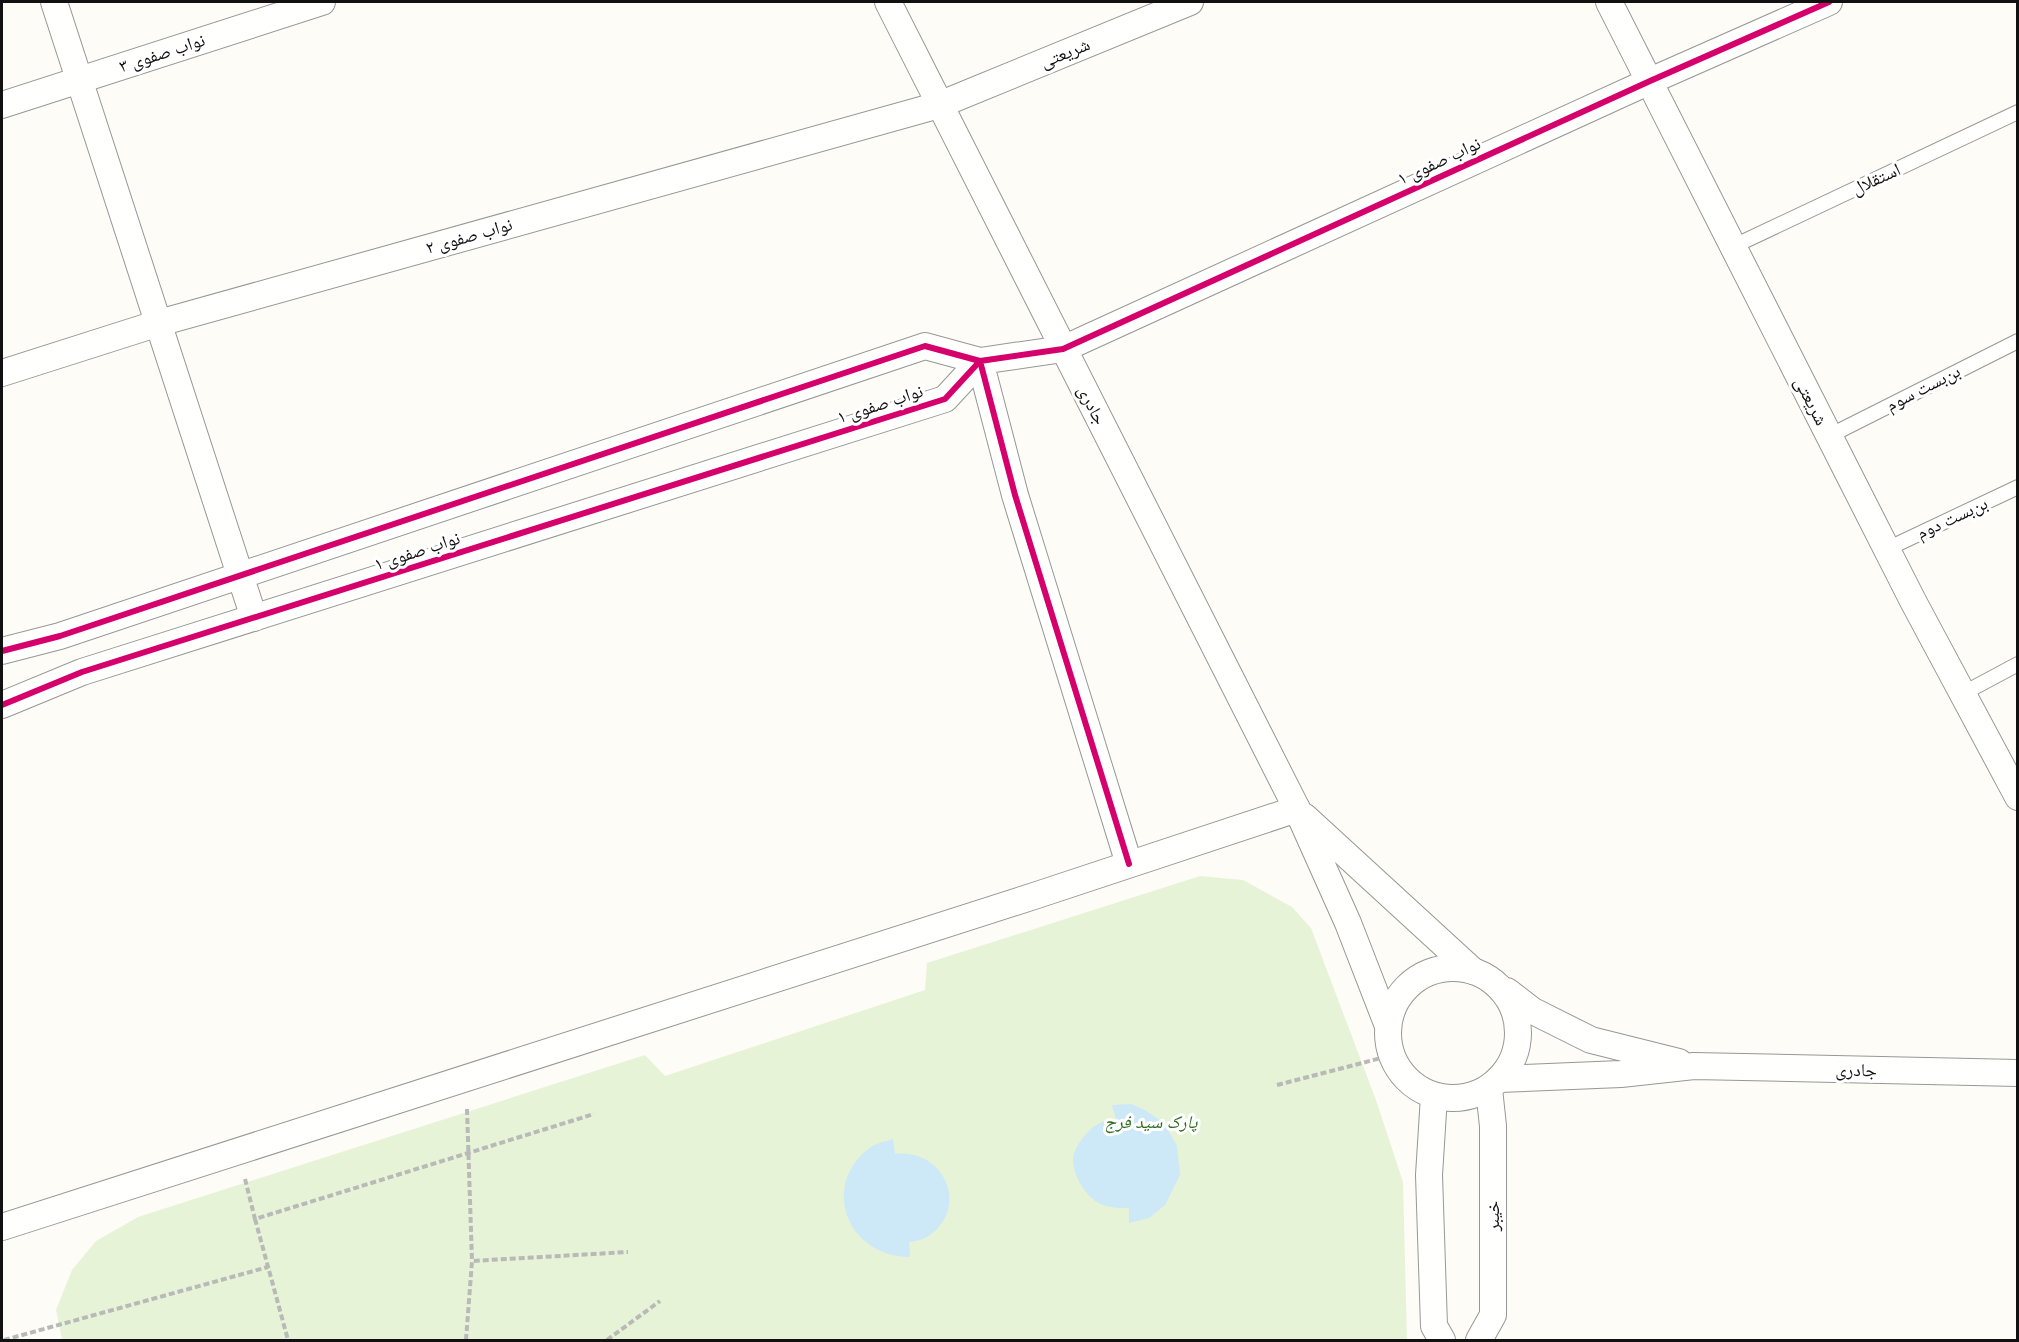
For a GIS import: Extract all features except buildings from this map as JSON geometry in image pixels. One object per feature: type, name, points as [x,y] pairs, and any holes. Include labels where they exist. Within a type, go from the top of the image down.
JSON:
[{"type":"street","points":[[54,2],[254,618]]},
{"type":"street","name":"نواب صفوی ۳","points":[[2,105],[322,2]]},
{"type":"street","name":"جادری","points":[[888,2],[1297,809],[1348,923],[1388,1026]]},
{"type":"street","name":"شریعتی","points":[[939,105],[1190,2]]},
{"type":"street","name":"شریعتی","points":[[1609,2],[1887,549],[2018,797]]},
{"type":"street","name":"نواب صفوی ۱","points":[[3,646],[60,636],[925,346],[980,361],[1063,349],[1650,81],[1829,2]]},
{"type":"street","name":"نواب صفوی ۲","points":[[2,373],[159,323],[939,105]]},
{"type":"street","points":[[980,361],[1015,495],[1129,864]]},
{"type":"street","name":"نواب صفوی ۱","points":[[2,705],[81,672],[945,399],[980,361]]},
{"type":"street","points":[[2,1227],[1297,809],[1473,971],[1500,985],[1533,1011],[1591,1040],[1694,1066]]},
{"type":"street","points":[[1473,971],[1446,967],[1418,978],[1396,1000],[1388,1026],[1390,1056],[1407,1082],[1434,1096],[1461,1099],[1494,1084],[1694,1066]]},
{"type":"street","points":[[1494,1084],[1511,1067],[1519,1041],[1517,1011],[1500,985]]},
{"type":"street","name":"جادری","points":[[1694,1066],[2018,1073]]},
{"type":"street","name":"خیبر","points":[[1479,1341],[1493,1315],[1494,1084]]},
{"type":"street","points":[[1434,1096],[1429,1175],[1434,1326],[1442,1341]]},
{"type":"lane","name":"استقلال","points":[[1734,246],[2018,112]]},
{"type":"lane","name":"بن‌بست‌ سوم","points":[[1829,436],[2018,341]]},
{"type":"lane","name":"بن‌بست‌ دوم","points":[[1887,549],[2018,487]]},
{"type":"lane","points":[[1962,694],[2018,664]]},
{"type":"path","points":[[1277,1085],[1390,1056]]},
{"type":"path","points":[[466,1078],[472,1261],[466,1341]]},
{"type":"path","points":[[255,1219],[594,1114]]},
{"type":"path","points":[[238,1152],[288,1341]]},
{"type":"path","points":[[472,1261],[628,1252]]},
{"type":"path","points":[[4,1341],[268,1267]]},
{"type":"path","points":[[607,1341],[660,1301]]},
{"type":"green space","name":"پارک سید فرج","points":[[1200,876],[1243,880],[1292,907],[1311,928],[1376,1100],[1403,1182],[1407,1340],[62,1340],[56,1310],[72,1270],[96,1241],[138,1217],[645,1055],[665,1076],[925,990],[927,963]]},
{"type":"water","points":[[1131,1104],[1164,1123],[1177,1146],[1180,1175],[1165,1205],[1149,1218],[1129,1223],[1129,1208],[1105,1205],[1097,1202],[1088,1194],[1077,1176],[1073,1158],[1079,1144],[1090,1130],[1100,1123],[1116,1119],[1112,1105]]},
{"type":"water","points":[[893,1139],[895,1154],[913,1155],[927,1161],[939,1171],[946,1183],[949,1197],[948,1212],[940,1225],[927,1237],[909,1242],[910,1257],[888,1254],[870,1245],[856,1232],[847,1216],[844,1198],[846,1180],[855,1162],[871,1147]]},
{"type":"cycle path","points":[[1129,864],[1015,495],[980,361],[1063,349],[1650,81],[1829,2]]},
{"type":"cycle path","points":[[2,651],[60,636],[925,346],[980,361],[945,399],[82,672],[2,705]]}]
